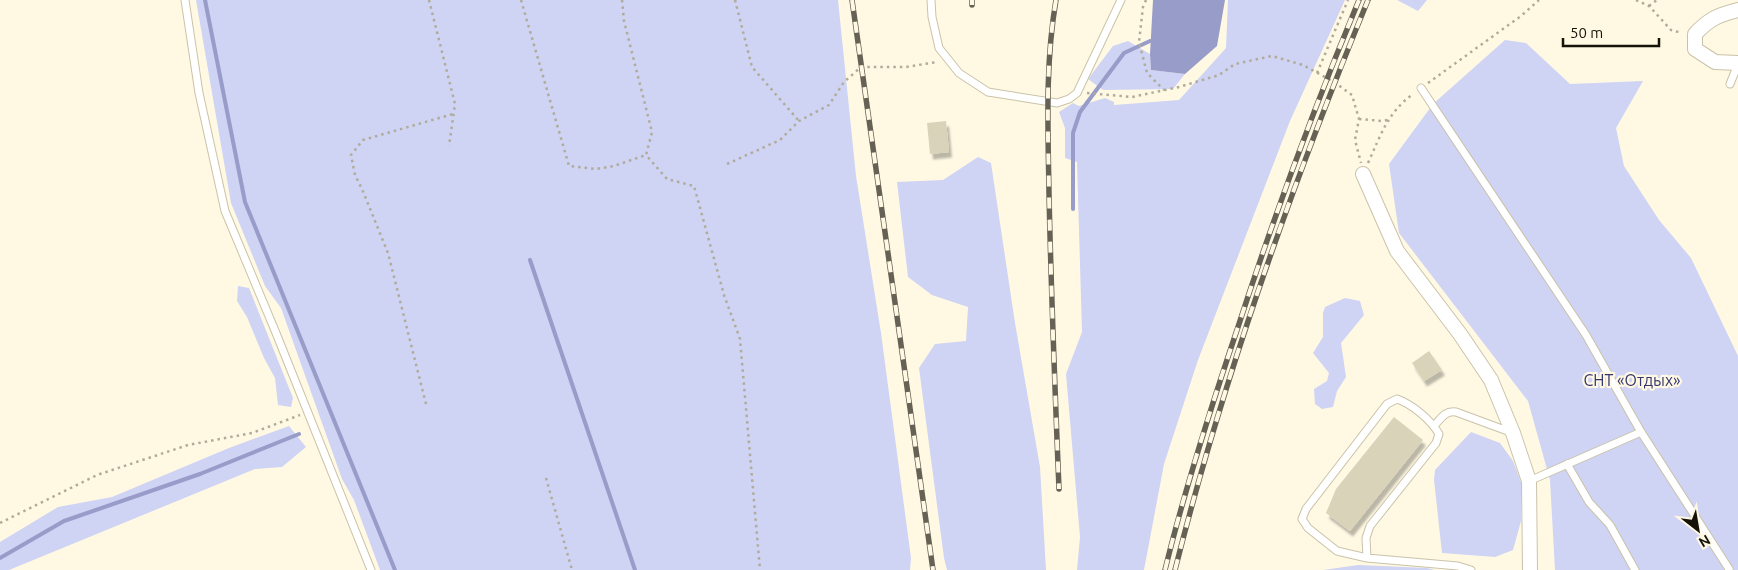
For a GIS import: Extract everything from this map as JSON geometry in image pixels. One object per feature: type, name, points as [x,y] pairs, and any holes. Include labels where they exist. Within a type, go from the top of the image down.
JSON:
[{"type":"street","points":[[1738,10],[1707,21],[1694,34],[1695,49],[1716,62],[1738,64]]},
{"type":"street","points":[[1363,174],[1397,251],[1460,334],[1491,380],[1513,433],[1529,480],[1530,570]]},
{"type":"lane","points":[[185,0],[199,93],[224,211],[308,412],[371,570]]},
{"type":"lane","points":[[931,0],[932,17],[939,48],[959,73],[988,92],[1057,104],[1069,99],[1077,92],[1121,0]]},
{"type":"lane","points":[[1730,84],[1738,64]]},
{"type":"lane","points":[[1421,88],[1586,335],[1641,432],[1729,569]]},
{"type":"lane","points":[[1367,558],[1366,538],[1370,526],[1436,444],[1439,434],[1434,426],[1405,402],[1397,399],[1387,404],[1306,509],[1302,519],[1308,528],[1337,550],[1367,558],[1458,566],[1471,570]]},
{"type":"lane","points":[[1434,426],[1450,411],[1513,433]]},
{"type":"lane","points":[[1529,480],[1641,432]]},
{"type":"lane","points":[[1567,464],[1589,502],[1610,525],[1636,570]]},
{"type":"path","points":[[429,0],[455,104],[449,146]]},
{"type":"path","points":[[521,0],[569,166],[596,169],[614,166],[646,155]]},
{"type":"path","points":[[622,0],[624,21],[652,132],[646,155]]},
{"type":"path","points":[[735,0],[752,67],[799,121]]},
{"type":"path","points":[[1146,0],[1139,42],[1147,73],[1164,90]]},
{"type":"path","points":[[1317,73],[1348,0]]},
{"type":"path","points":[[1363,174],[1388,119],[1407,99],[1521,16],[1539,0]]},
{"type":"path","points":[[1636,0],[1649,6],[1676,33],[1694,34]]},
{"type":"path","points":[[1649,6],[1657,0]]},
{"type":"path","points":[[1090,94],[1132,97],[1219,75],[1235,64],[1272,56],[1303,65],[1334,82],[1352,95],[1359,119],[1355,140],[1363,174]]},
{"type":"path","points":[[727,164],[780,140],[799,121],[829,105],[844,82],[862,68],[906,67],[949,60]]},
{"type":"path","points":[[426,404],[388,253],[355,175],[351,155],[363,140],[453,114]]},
{"type":"path","points":[[1359,119],[1382,121],[1388,119]]},
{"type":"path","points":[[646,155],[667,178],[694,186],[724,295],[740,338],[760,570]]},
{"type":"path","points":[[0,523],[97,475],[188,445],[252,434],[308,412]]},
{"type":"path","points":[[546,478],[572,570]]},
{"type":"green space","points":[[196,0],[838,0],[856,176],[881,333],[911,558],[910,570],[380,570],[354,500],[342,479],[281,308],[265,286],[231,203]]},
{"type":"green space","points":[[1228,0],[1345,0],[1290,121],[1198,360],[1164,464],[1144,570],[1077,570],[1080,537],[1066,374],[1082,332],[1077,162],[1065,158],[1065,128],[1059,112],[1073,103],[1079,106],[1105,98],[1114,102],[1114,105],[1179,100],[1226,48]]},
{"type":"green space","points":[[1397,0],[1427,0],[1418,11]]},
{"type":"green space","name":"СНТ «Отдых»","points":[[1505,40],[1526,43],[1570,84],[1643,81],[1616,128],[1624,166],[1659,220],[1691,258],[1738,356],[1738,570],[1555,570],[1550,480],[1528,401],[1399,233],[1389,164],[1433,104]]},
{"type":"green space","points":[[1128,41],[1150,54],[1151,70],[1185,74],[1173,89],[1103,90],[1088,79],[1113,46]]},
{"type":"green space","points":[[978,157],[991,163],[1015,323],[1040,467],[1046,570],[947,570],[944,558],[919,368],[935,344],[966,341],[968,307],[932,295],[908,277],[897,182],[943,180]]},
{"type":"green space","points":[[238,286],[249,288],[293,398],[291,407],[278,405],[275,378],[264,358],[247,317],[237,301]]},
{"type":"green space","points":[[1345,298],[1360,301],[1364,315],[1341,343],[1346,377],[1337,391],[1333,407],[1322,409],[1315,404],[1314,389],[1327,381],[1329,373],[1313,353],[1323,337],[1323,313],[1325,307]]},
{"type":"green space","points":[[289,426],[306,447],[282,467],[255,469],[9,570],[0,570],[0,542],[58,507],[112,497],[229,448]]},
{"type":"green space","points":[[1471,432],[1500,443],[1513,461],[1522,485],[1521,521],[1513,550],[1495,557],[1442,553],[1434,480],[1435,470]]},
{"type":"green space","points":[[1358,565],[1427,568],[1435,570],[1323,570]]},
{"type":"shaded area","points":[[1153,0],[1225,0],[1217,46],[1185,74],[1151,70]]},
{"type":"building","points":[[946,121],[949,152],[930,154],[927,123]]},
{"type":"building","points":[[1429,351],[1442,370],[1424,381],[1412,363]]},
{"type":"building","points":[[1394,417],[1423,440],[1350,531],[1326,513],[1336,489]]},
{"type":"waterway","points":[[205,0],[245,202],[395,570]]},
{"type":"waterway","points":[[1073,209],[1073,133],[1080,112],[1124,53],[1150,41]]},
{"type":"waterway","points":[[530,260],[635,570]]},
{"type":"waterway","points":[[0,558],[64,521],[200,474],[299,434]]},
{"type":"railway","points":[[852,0],[933,570]]},
{"type":"railway","points":[[972,0],[972,5]]},
{"type":"railway","points":[[1056,0],[1050,48],[1048,120],[1059,489]]},
{"type":"railway","points":[[1165,570],[1199,448],[1266,244],[1295,162],[1359,0]]},
{"type":"railway","points":[[1175,570],[1215,425],[1261,281],[1286,210],[1368,0]]}]
